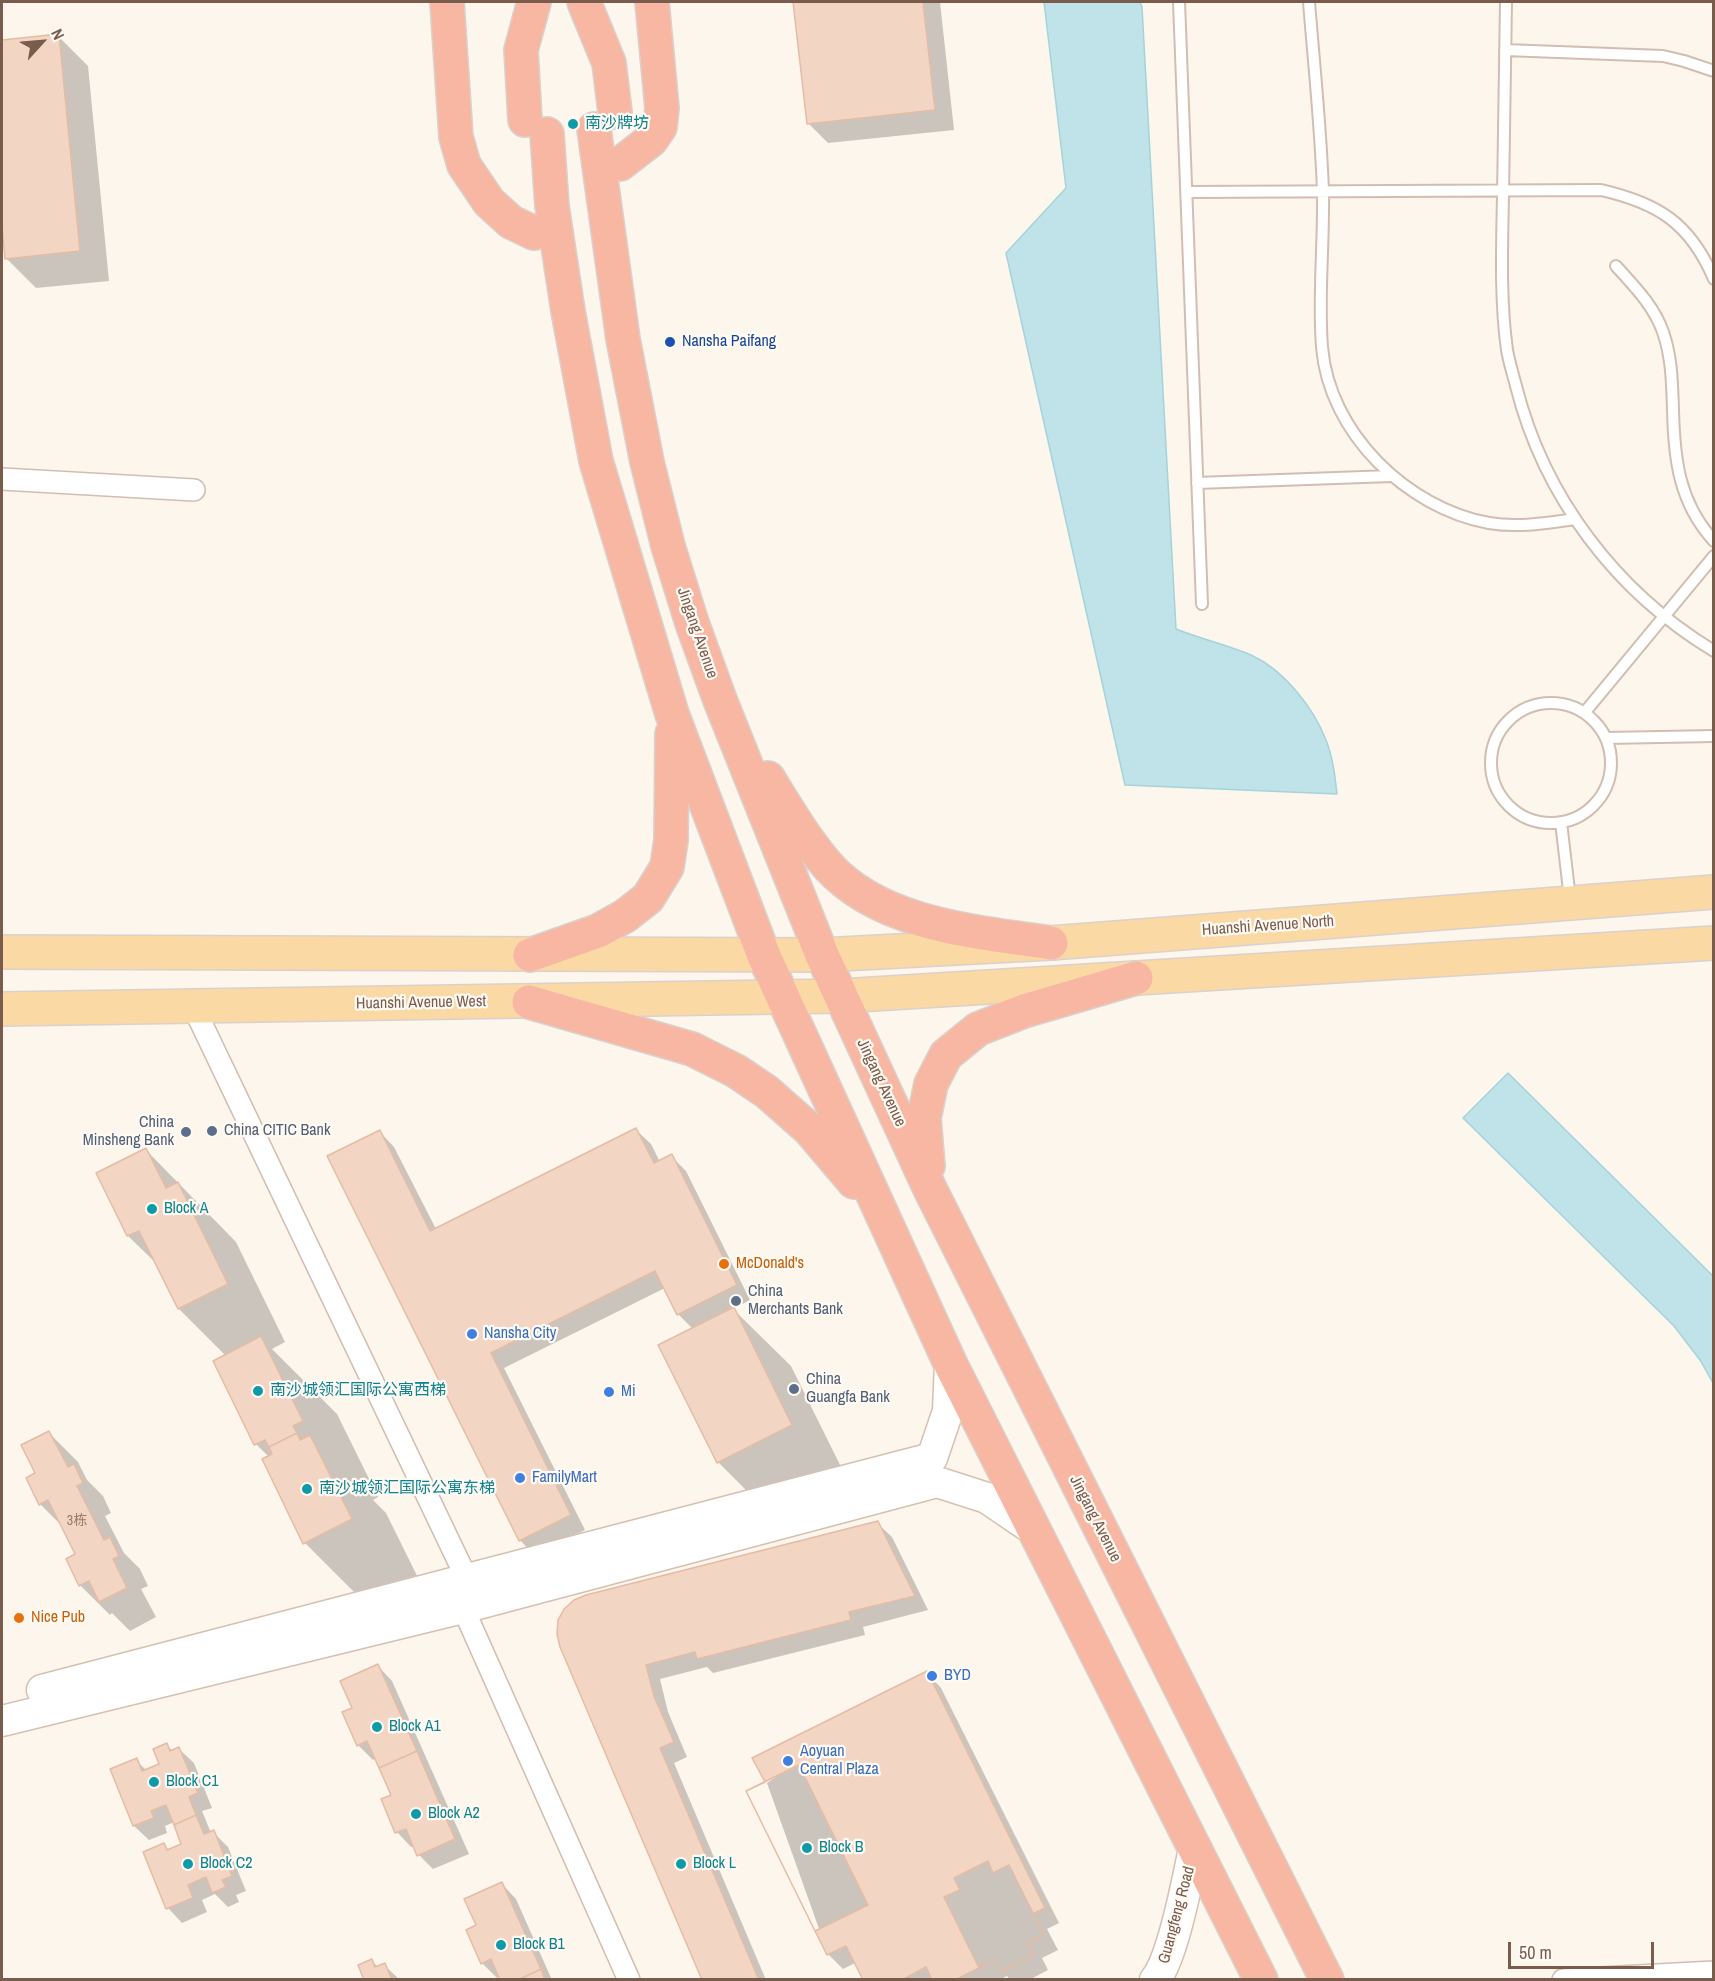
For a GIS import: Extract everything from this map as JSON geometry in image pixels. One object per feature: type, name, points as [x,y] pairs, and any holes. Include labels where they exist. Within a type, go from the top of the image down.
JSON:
[{"type":"highway","points":[[447,2],[456,137],[465,165],[489,202],[511,222],[534,233]]},
{"type":"highway","points":[[535,2],[521,50],[552,206],[566,299],[596,461]]},
{"type":"highway","name":"Jingang Avenue","points":[[579,2],[604,121],[623,339],[647,462],[668,546],[692,623],[720,700],[822,955],[930,1189],[1327,1980]]},
{"type":"highway","points":[[584,2],[609,63],[604,121],[620,164],[651,389],[647,462]]},
{"type":"highway","points":[[620,164],[651,140],[660,127],[662,108],[652,2]]},
{"type":"highway","points":[[536,127],[534,233],[561,364],[596,461],[672,714],[764,956],[950,1363],[1261,1980]]},
{"type":"highway","points":[[641,611],[661,629],[692,623]]},
{"type":"highway","points":[[720,700],[799,829],[830,868],[862,894],[906,915],[957,929],[1051,943]]},
{"type":"highway","points":[[517,955],[598,931],[625,916],[648,898],[667,867],[671,840],[672,714]]},
{"type":"highway","points":[[930,1189],[924,1118],[931,1084],[946,1055],[978,1029],[1024,1011],[1136,978]]},
{"type":"highway","points":[[518,1002],[692,1049],[736,1071],[767,1092],[810,1130],[884,1219]]},
{"type":"main road","name":"Huanshi Avenue North","points":[[822,955],[1051,943],[1713,892]]},
{"type":"main road","points":[[840,996],[1713,943]]},
{"type":"main road","points":[[2,952],[822,955]]},
{"type":"main road","points":[[517,955],[518,1002]]},
{"type":"main road","name":"Huanshi Avenue West","points":[[2,1009],[840,996]]},
{"type":"street","points":[[2,479],[194,490]]},
{"type":"street","points":[[193,1006],[465,1593],[629,1980]]},
{"type":"street","points":[[2,1721],[465,1593],[932,1458],[948,1411],[950,1363]]},
{"type":"street","points":[[2,1701],[937,1482],[987,1498],[1034,1530]]},
{"type":"street","name":"Guangfeng Road","points":[[1155,1980],[1160,1973],[1172,1938],[1194,1848]]},
{"type":"street","points":[[1563,1980],[1713,1972]]},
{"type":"lane","points":[[1179,2],[1202,604]]},
{"type":"lane","points":[[1309,2],[1323,191],[1322,348],[1330,384],[1345,418],[1360,441],[1391,476],[1437,506],[1490,523],[1526,526],[1575,519]]},
{"type":"lane","points":[[1506,2],[1502,284],[1508,352],[1524,417],[1551,480],[1586,537],[1631,588],[1682,632],[1713,651]]},
{"type":"lane","points":[[1505,50],[1663,56],[1713,71]]},
{"type":"lane","points":[[1186,192],[1601,190],[1632,197],[1661,212],[1686,232],[1705,258],[1713,279]]},
{"type":"lane","points":[[1616,266],[1644,296],[1663,331],[1673,370],[1673,411],[1679,478],[1688,504],[1702,528],[1713,541]]},
{"type":"lane","points":[[1197,483],[1391,476]]},
{"type":"lane","points":[[1585,712],[1713,556]]},
{"type":"lane","points":[[1546,702],[1567,704],[1585,712],[1598,724],[1606,738],[1611,758],[1610,778],[1601,797],[1587,812],[1569,821],[1549,824],[1529,820],[1511,809],[1498,793],[1491,774],[1491,753],[1497,734],[1509,718],[1526,707],[1546,702]]},
{"type":"lane","points":[[1606,738],[1713,735]]},
{"type":"lane","points":[[1561,822],[1570,903]]},
{"type":"water","points":[[1044,2],[1140,2],[1142,7],[1176,629],[1251,655],[1286,680],[1313,715],[1326,740],[1337,794],[1125,785],[1006,253],[1066,188]]},
{"type":"water","points":[[1508,1073],[1713,1276],[1713,1383],[1700,1360],[1674,1326],[1463,1118]]},
{"type":"building","points":[[793,2],[923,2],[935,110],[807,124]]},
{"type":"building","points":[[59,34],[80,251],[5,259],[2,226],[2,40]]},
{"type":"building","name":"Nansha City","points":[[636,1128],[654,1163],[672,1154],[737,1285],[677,1315],[655,1271],[491,1353],[571,1515],[519,1541],[327,1156],[380,1130],[430,1231]]},
{"type":"building","name":"Block A","points":[[146,1148],[166,1188],[178,1182],[228,1284],[178,1309],[139,1231],[127,1236],[96,1173]]},
{"type":"building","points":[[734,1307],[792,1425],[717,1463],[658,1345]]},
{"type":"building","name":"南沙城领汇国际公寓西梯","points":[[261,1336],[303,1421],[293,1426],[297,1433],[269,1447],[265,1440],[254,1445],[213,1361]]},
{"type":"building","points":[[49,1431],[68,1467],[74,1464],[83,1483],[77,1486],[104,1540],[110,1537],[119,1556],[113,1559],[127,1588],[99,1602],[89,1581],[79,1586],[66,1559],[75,1554],[48,1500],[39,1505],[26,1478],[35,1473],[21,1445]]},
{"type":"building","name":"南沙城领汇国际公寓东梯","points":[[297,1433],[300,1440],[310,1435],[352,1519],[303,1544],[262,1459],[272,1454],[269,1447]]},
{"type":"building","name":"Block L","points":[[878,1521],[915,1596],[849,1612],[851,1620],[697,1659],[695,1652],[646,1665],[654,1696],[674,1742],[660,1748],[759,1980],[702,1980],[560,1647],[557,1634],[558,1620],[564,1609],[574,1600],[586,1595]]},
{"type":"building","name":"Block A1","points":[[378,1664],[417,1751],[379,1768],[367,1741],[357,1746],[342,1712],[352,1708],[340,1681]]},
{"type":"building","points":[[927,1671],[1045,1908],[1033,1914],[1044,1935],[1028,1943],[1034,1955],[1001,1972],[995,1960],[955,1980],[932,1980],[926,1967],[902,1980],[863,1980],[846,1946],[827,1955],[815,1931],[746,1791],[765,1782],[752,1758]]},
{"type":"building","name":"Block C1","points":[[167,1743],[170,1751],[179,1747],[198,1793],[189,1797],[196,1815],[174,1825],[166,1805],[151,1811],[154,1818],[133,1826],[110,1769],[137,1758],[142,1771],[159,1764],[153,1749]]},
{"type":"building","name":"Block A2","points":[[417,1751],[455,1839],[417,1856],[406,1829],[395,1833],[381,1799],[391,1795],[379,1768]]},
{"type":"building","name":"Block B","points":[[799,1765],[868,1905],[815,1931],[746,1791]]},
{"type":"building","name":"Block C2","points":[[196,1815],[204,1834],[214,1830],[232,1876],[222,1880],[226,1887],[212,1893],[206,1877],[188,1885],[193,1898],[166,1909],[143,1852],[164,1843],[167,1850],[181,1844],[174,1825]]},
{"type":"building","points":[[988,1861],[993,1873],[1009,1865],[1044,1935],[1028,1943],[1034,1955],[1001,1972],[995,1960],[979,1968],[944,1897],[960,1890],[954,1878]]},
{"type":"building","name":"Block B1","points":[[502,1882],[541,1969],[518,1980],[500,1980],[491,1959],[481,1964],[466,1930],[476,1925],[464,1899]]},
{"type":"building","points":[[372,1959],[375,1967],[385,1963],[392,1980],[364,1980],[358,1965]]},
{"type":"building","points":[[541,1969],[545,1980],[518,1980]]},
{"type":"place","name":"南沙牌坊","points":[[573,124]]},
{"type":"place","name":"Nansha Paifang","points":[[670,342]]},
{"type":"place","name":"China CITIC Bank","points":[[212,1131]]},
{"type":"place","name":"China Minsheng Bank","points":[[186,1132]]},
{"type":"place","name":"Block A","points":[[152,1209]]},
{"type":"place","name":"McDonald's","points":[[724,1264]]},
{"type":"place","name":"China Merchants Bank","points":[[736,1301]]},
{"type":"place","name":"Nansha City","points":[[472,1334]]},
{"type":"place","name":"China Guangfa Bank","points":[[794,1389]]},
{"type":"place","name":"南沙城领汇国际公寓西梯","points":[[258,1391]]},
{"type":"place","name":"Mi","points":[[609,1392]]},
{"type":"place","name":"FamilyMart","points":[[520,1478]]},
{"type":"place","name":"南沙城领汇国际公寓东梯","points":[[307,1489]]},
{"type":"place","name":"Nice Pub","points":[[19,1618]]},
{"type":"place","name":"BYD","points":[[932,1676]]},
{"type":"place","name":"Block A1","points":[[377,1727]]},
{"type":"place","name":"Aoyuan Central Plaza","points":[[788,1761]]},
{"type":"place","name":"Block C1","points":[[154,1782]]},
{"type":"place","name":"Block A2","points":[[416,1814]]},
{"type":"place","name":"Block B","points":[[807,1848]]},
{"type":"place","name":"Block C2","points":[[188,1864]]},
{"type":"place","name":"Block L","points":[[681,1864]]},
{"type":"place","name":"Block B1","points":[[501,1945]]}]
